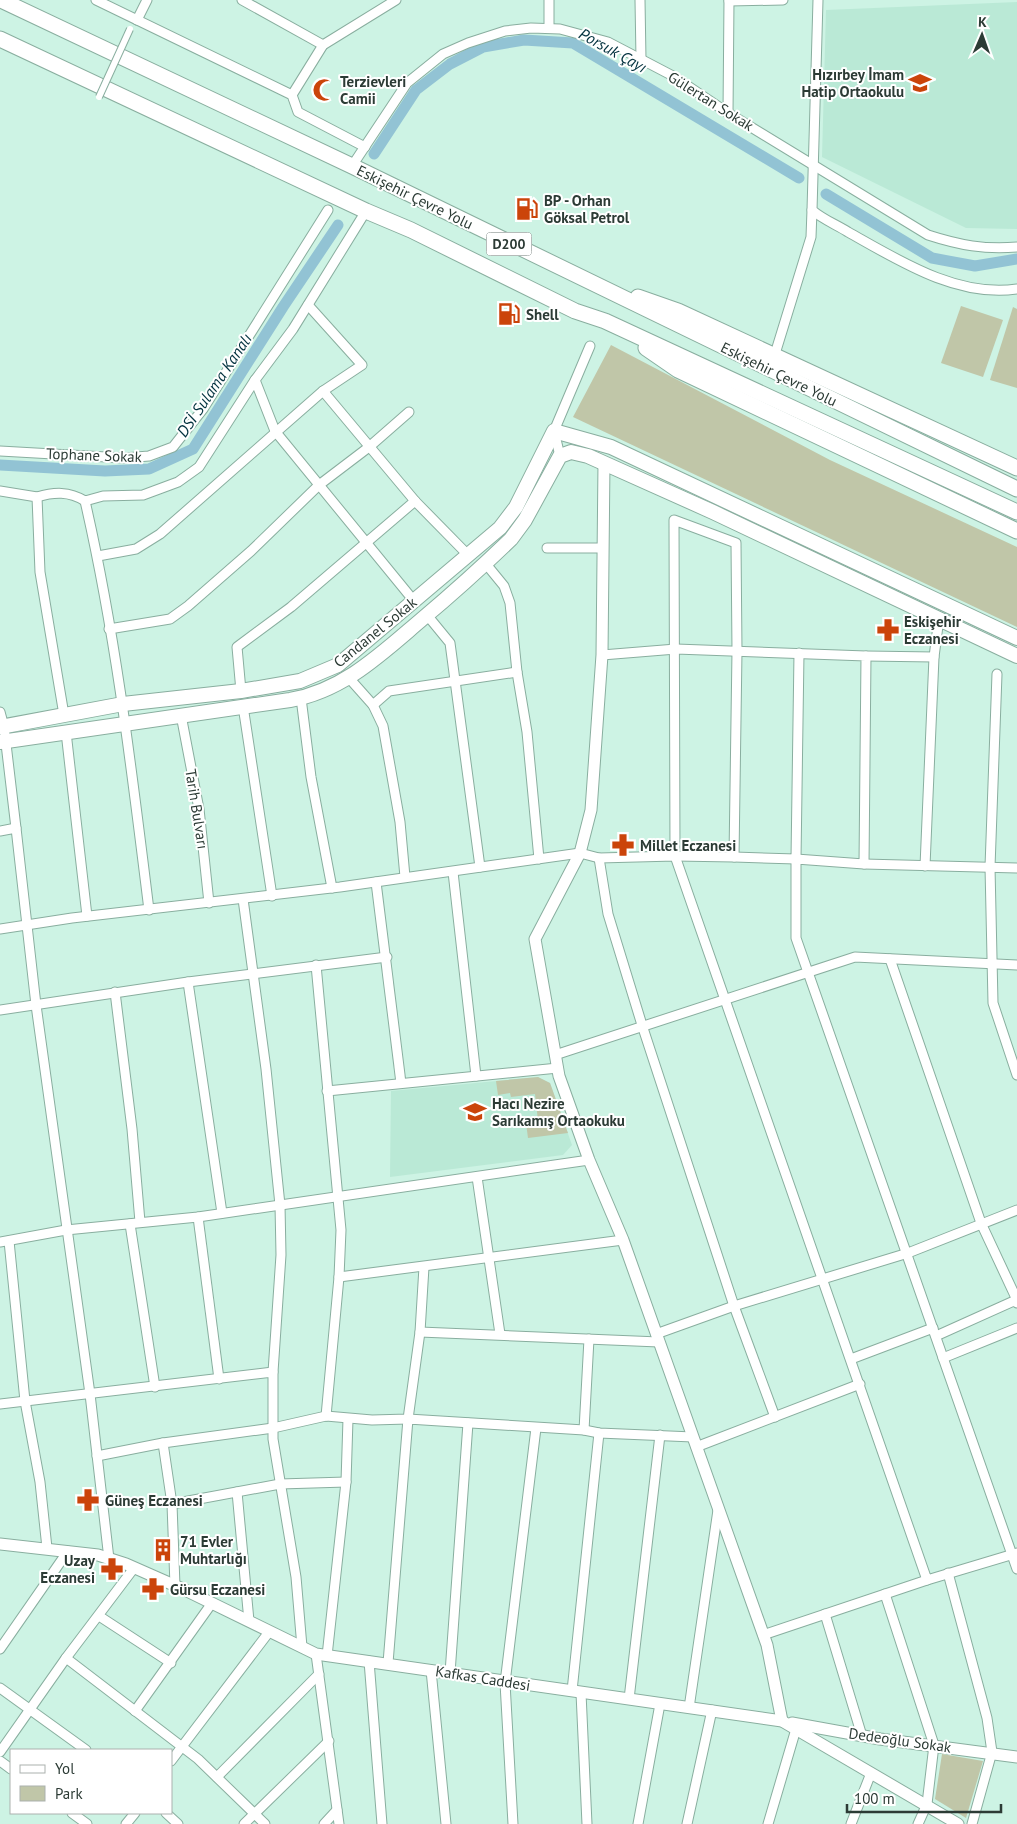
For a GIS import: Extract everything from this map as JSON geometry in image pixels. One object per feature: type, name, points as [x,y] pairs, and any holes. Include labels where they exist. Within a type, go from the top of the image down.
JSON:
[{"type":"highway","name":"Eskişehir Çevre Yolu","points":[[1,0],[352,166],[583,280],[1017,489]]},
{"type":"highway","name":"Eskişehir Çevre Yolu","points":[[0,39],[366,211],[412,230],[576,311],[606,321],[1017,512]]},
{"type":"highway","points":[[583,280],[678,311],[1017,468]]},
{"type":"highway","points":[[606,321],[678,370],[1017,531]]},
{"type":"main road","name":"Candanel Sokak","points":[[2,727],[123,704],[241,691],[300,681],[338,665],[500,528],[516,507],[554,431]]},
{"type":"main road","points":[[554,431],[611,447],[1017,638]]},
{"type":"main road","points":[[3,742],[301,698],[328,689],[349,678],[376,659],[486,564],[512,539],[525,520],[560,456],[571,452],[604,463],[1017,656]]},
{"type":"street","points":[[96,0],[292,95],[298,112],[365,147]]},
{"type":"street","points":[[137,20],[147,0]]},
{"type":"street","points":[[242,0],[323,45]]},
{"type":"street","points":[[292,95],[323,45],[396,0]]},
{"type":"street","points":[[549,0],[549,28]]},
{"type":"street","points":[[640,0],[641,59]]},
{"type":"street","points":[[728,113],[729,0],[783,0]]},
{"type":"street","points":[[774,354],[811,237],[818,0]]},
{"type":"street","name":"Gülertan Sokak","points":[[352,166],[407,83],[443,54],[468,43],[505,31],[549,28],[581,33],[608,42],[673,76],[728,113],[928,235],[959,246],[993,249],[1017,247]]},
{"type":"street","points":[[99,97],[130,29]]},
{"type":"street","name":"Tophane Sokak","points":[[0,451],[124,458],[149,456],[173,447],[203,409],[328,210]]},
{"type":"street","points":[[812,210],[886,253],[925,273],[972,288],[1017,289]]},
{"type":"street","points":[[0,491],[36,497],[55,492],[78,497],[85,501],[103,496],[143,495],[178,482],[199,467],[255,380],[308,305],[366,211]]},
{"type":"street","points":[[98,556],[136,549],[160,534],[323,391],[362,365],[308,305]]},
{"type":"street","name":"Candanel Sokak","points":[[554,431],[590,346]]},
{"type":"street","points":[[255,380],[275,432],[414,601]]},
{"type":"street","points":[[323,391],[415,501],[469,556]]},
{"type":"street","points":[[109,629],[170,619],[251,551],[319,485],[369,447],[409,412]]},
{"type":"street","points":[[554,431],[560,456]]},
{"type":"street","points":[[604,463],[602,655],[591,810],[580,853],[535,939],[558,1068],[589,1160],[622,1240],[658,1338],[763,1635],[782,1721]]},
{"type":"street","points":[[36,497],[40,572],[64,715]]},
{"type":"street","points":[[85,501],[98,556],[123,704],[149,910]]},
{"type":"street","points":[[241,691],[237,647],[291,607],[415,501]]},
{"type":"street","points":[[734,857],[737,651],[736,542],[674,520],[676,649],[675,856],[927,1580]]},
{"type":"street","points":[[547,548],[603,548]]},
{"type":"street","points":[[486,564],[504,586],[510,603],[517,672],[527,732],[539,859]]},
{"type":"street","points":[[427,615],[450,643],[466,778],[480,867]]},
{"type":"street","points":[[925,866],[934,657],[939,618]]},
{"type":"street","points":[[602,655],[676,649],[934,657]]},
{"type":"street","points":[[798,653],[796,938],[908,1253],[943,1358],[1015,1554],[1017,1569]]},
{"type":"street","points":[[864,864],[866,656]]},
{"type":"street","points":[[373,705],[388,691],[517,672]]},
{"type":"street","points":[[997,674],[990,867],[993,1003],[1017,1075]]},
{"type":"street","points":[[349,678],[373,705],[383,726],[400,822],[405,877]]},
{"type":"street","points":[[301,698],[311,777],[332,888]]},
{"type":"street","points":[[244,706],[272,896]]},
{"type":"street","points":[[0,712],[28,924],[36,1005],[90,1394],[109,1559]]},
{"type":"street","name":"Tarih Bulvarı","points":[[181,715],[199,809],[209,903]]},
{"type":"street","points":[[66,732],[87,916]]},
{"type":"street","points":[[0,831],[16,828]]},
{"type":"street","points":[[0,928],[87,916],[272,896],[580,853],[599,858],[734,857],[864,864],[1017,868]]},
{"type":"street","points":[[599,858],[608,914],[642,1026],[734,1306],[775,1417]]},
{"type":"street","points":[[453,872],[476,1076]]},
{"type":"street","points":[[376,882],[402,1083]]},
{"type":"street","points":[[243,899],[280,1205],[281,1255],[273,1372],[273,1428],[280,1484],[296,1577],[302,1647]]},
{"type":"street","points":[[555,1055],[724,998],[855,957],[1017,965]]},
{"type":"street","points":[[0,1010],[188,982],[316,965],[387,958]]},
{"type":"street","points":[[851,1358],[934,1332],[1017,1301],[981,1223],[890,959]]},
{"type":"street","points":[[316,965],[326,1092],[340,1196],[341,1230],[339,1278],[326,1416]]},
{"type":"street","points":[[188,982],[222,1213]]},
{"type":"street","points":[[115,992],[132,1130],[140,1222]]},
{"type":"street","points":[[326,1092],[558,1068]]},
{"type":"street","points":[[47,1548],[40,1482],[25,1401],[4,1242],[66,1230],[198,1217],[589,1160]]},
{"type":"street","points":[[477,1177],[500,1334]]},
{"type":"street","points":[[420,1332],[589,1339],[658,1338],[734,1306],[908,1253],[1017,1210]]},
{"type":"street","points":[[198,1217],[219,1379]]},
{"type":"street","points":[[130,1224],[155,1387]]},
{"type":"street","points":[[339,1278],[622,1240]]},
{"type":"street","points":[[388,1663],[408,1420],[420,1332],[424,1268]]},
{"type":"street","points":[[943,1358],[1017,1328]]},
{"type":"street","points":[[584,1430],[589,1339]]},
{"type":"street","points":[[0,1404],[273,1372]]},
{"type":"street","points":[[97,1456],[163,1443],[273,1428],[326,1416],[660,1435],[695,1442],[775,1417],[860,1384]]},
{"type":"street","points":[[340,1824],[319,1674],[346,1482],[348,1418]]},
{"type":"street","points":[[450,1673],[468,1423]]},
{"type":"street","points":[[512,1824],[505,1683],[536,1428]]},
{"type":"street","points":[[587,1824],[576,1692],[599,1433]]},
{"type":"street","points":[[629,1700],[660,1435]]},
{"type":"street","points":[[163,1443],[172,1504],[175,1586]]},
{"type":"street","points":[[172,1504],[280,1484],[346,1482]]},
{"type":"street","points":[[237,1492],[249,1622]]},
{"type":"street","points":[[689,1708],[718,1509]]},
{"type":"street","name":"Kafkas Caddesi","points":[[0,1544],[47,1548],[109,1559],[175,1586],[268,1632],[321,1655],[388,1663],[505,1683],[782,1721],[927,1804],[958,1824]]},
{"type":"street","points":[[0,1649],[68,1551]]},
{"type":"street","points":[[763,1635],[927,1580],[1015,1554]]},
{"type":"street","points":[[0,1752],[66,1658],[134,1568]]},
{"type":"street","points":[[948,1574],[987,1718],[992,1752],[972,1824]]},
{"type":"street","points":[[885,1594],[934,1745],[927,1804],[918,1824]]},
{"type":"street","points":[[135,1711],[212,1603]]},
{"type":"street","points":[[825,1614],[862,1736]]},
{"type":"street","points":[[99,1616],[171,1663]]},
{"type":"street","points":[[172,1761],[268,1632]]},
{"type":"street","points":[[66,1658],[182,1746],[218,1777],[265,1824]]},
{"type":"street","points":[[370,1661],[382,1824]]},
{"type":"street","points":[[431,1670],[446,1824]]},
{"type":"street","points":[[218,1777],[319,1674]]},
{"type":"street","points":[[0,1688],[85,1749]]},
{"type":"street","points":[[638,1824],[660,1704]]},
{"type":"street","points":[[687,1824],[712,1710]]},
{"type":"street","name":"Dedeoğlu Sokak","points":[[782,1721],[862,1736],[992,1752],[1017,1757]]},
{"type":"street","points":[[768,1824],[796,1729]]},
{"type":"street","points":[[244,1824],[329,1741]]},
{"type":"street","points":[[851,1824],[871,1772]]},
{"type":"street","points":[[324,1824],[337,1810]]},
{"type":"street","points":[[73,1814],[87,1824]]},
{"type":"street","points":[[126,1824],[134,1814]]},
{"type":"street","points":[[167,1814],[178,1824]]},
{"type":"shaded area","name":"Hızırbey İmam Hatip Ortaokulu","points":[[1017,2],[1017,229],[966,228],[822,157],[826,10]]},
{"type":"shaded area","name":"Hacı Nezire Sarıkamış Ortaokuku","points":[[538,1077],[550,1083],[572,1145],[563,1155],[390,1177],[391,1091]]},
{"type":"green space","points":[[961,306],[1003,320],[983,377],[941,363]]},
{"type":"green space","points":[[1013,307],[1017,309],[1017,388],[990,380]]},
{"type":"green space","points":[[611,345],[830,460],[1017,547],[1017,627],[573,417]]},
{"type":"green space","points":[[538,1077],[550,1083],[568,1133],[528,1138],[526,1123],[538,1121],[535,1094],[511,1097],[510,1093],[498,1095],[496,1081]]},
{"type":"green space","points":[[942,1754],[983,1761],[966,1818],[935,1799]]},
{"type":"waterway","name":"Porsuk Çayı","points":[[374,154],[416,90],[450,64],[483,47],[524,40],[573,43],[799,178]]},
{"type":"waterway","name":"Porsuk Çayı","points":[[826,194],[932,258],[975,266],[1017,259]]},
{"type":"waterway","name":"DSİ Sulama Kanalı","points":[[0,465],[105,471],[149,469],[193,449],[283,307],[338,225]]},
{"type":"place","name":"Hızırbey İmam Hatip Ortaokulu","points":[[920,83]]},
{"type":"place","name":"Terzievleri Camii","points":[[324,90]]},
{"type":"place","name":"BP - Orhan Göksal Petrol","points":[[527,209]]},
{"type":"place","name":"Shell","points":[[509,314]]},
{"type":"place","name":"Eskişehir Eczanesi","points":[[888,630]]},
{"type":"place","name":"Millet Eczanesi","points":[[623,845]]},
{"type":"place","name":"Hacı Nezire Sarıkamış Ortaokuku","points":[[475,1112]]},
{"type":"place","name":"Güneş Eczanesi","points":[[88,1500]]},
{"type":"place","name":"71 Evler Muhtarlığı","points":[[163,1550]]},
{"type":"place","name":"Uzay Eczanesi","points":[[112,1569]]},
{"type":"place","name":"Gürsu Eczanesi","points":[[153,1589]]}]
